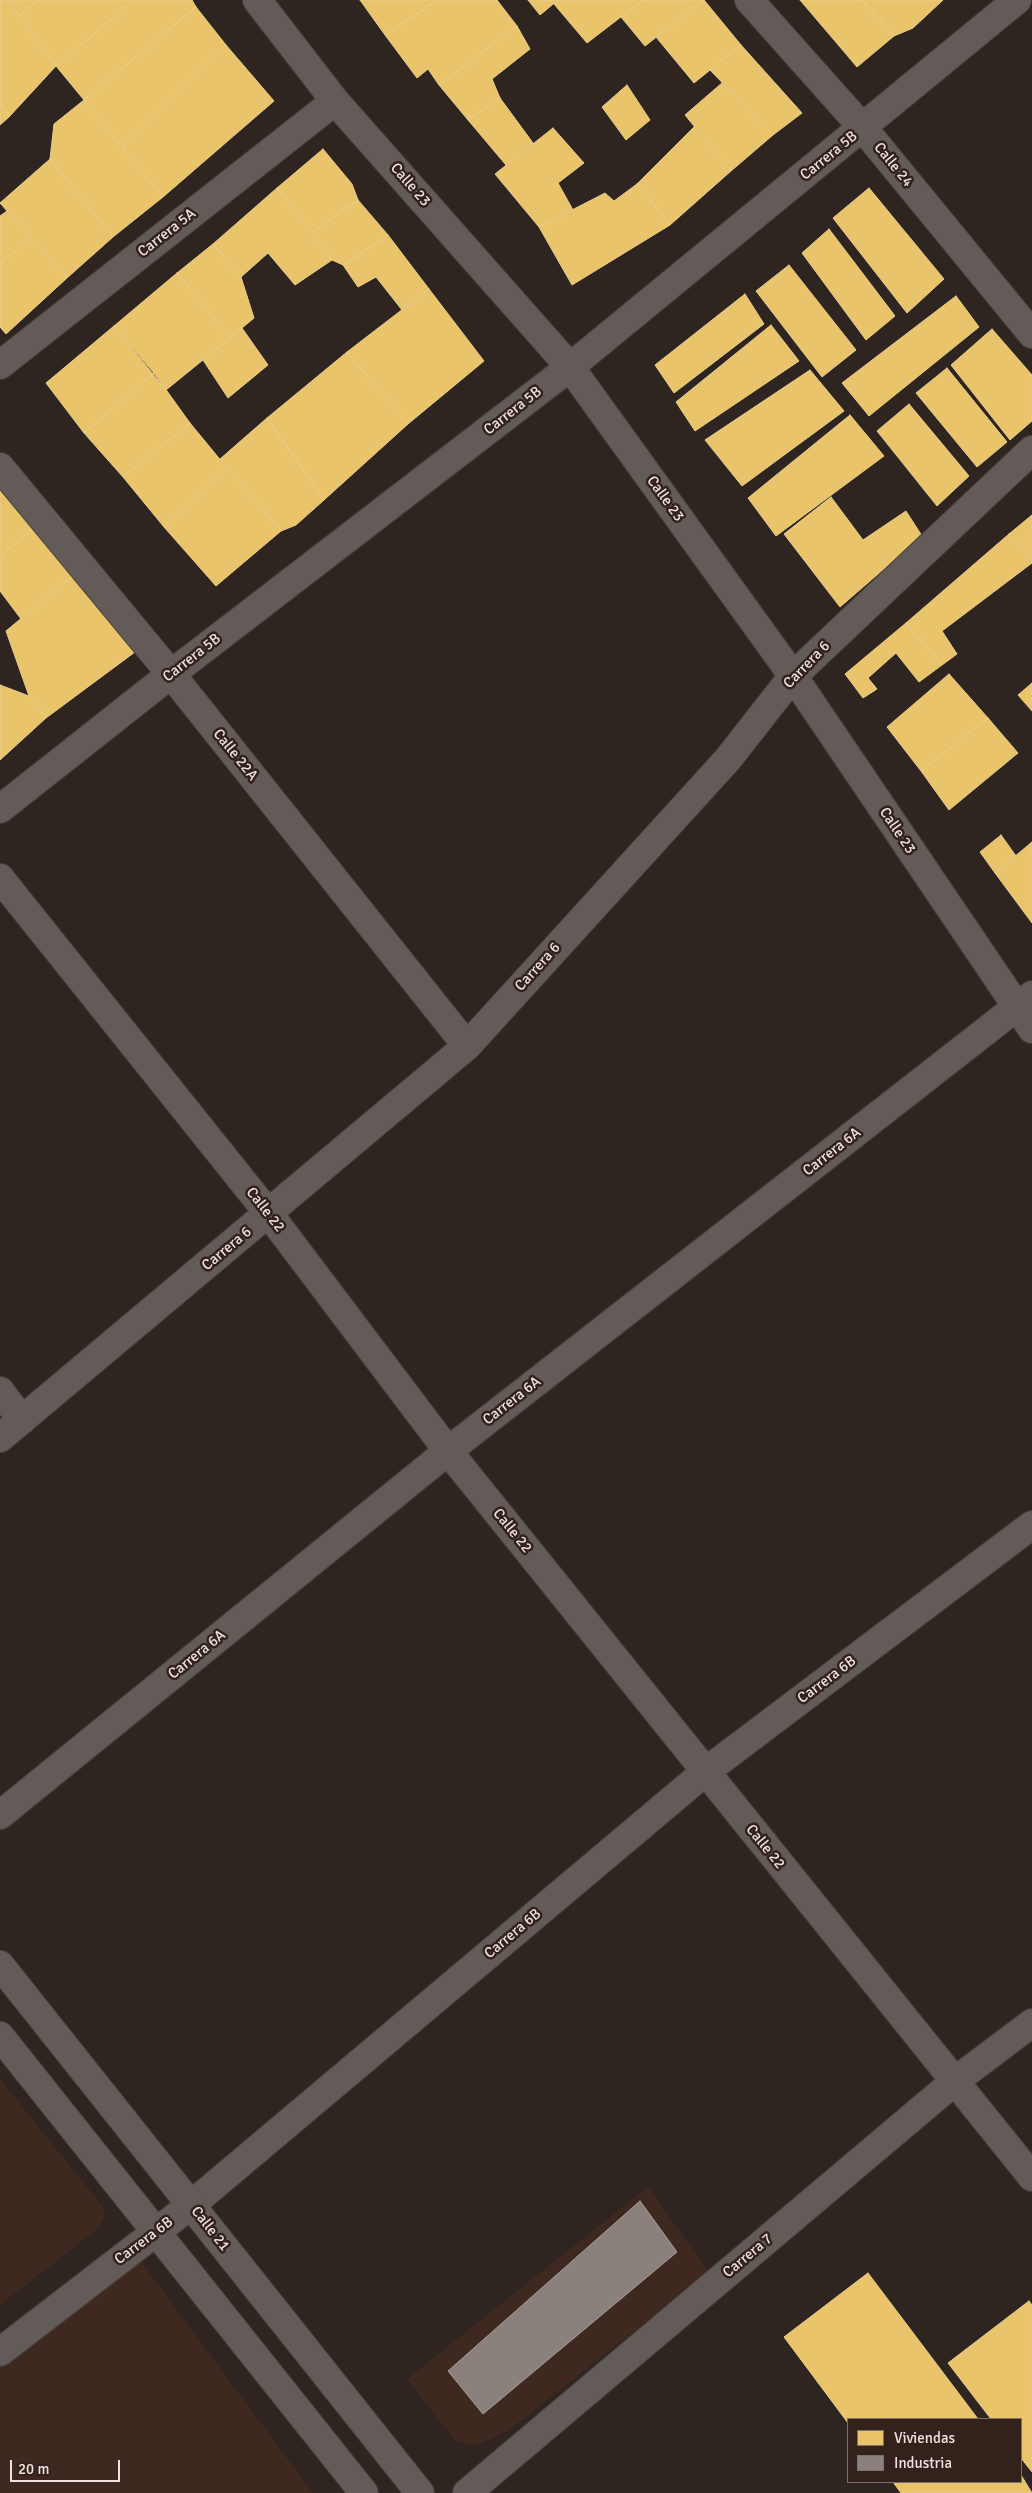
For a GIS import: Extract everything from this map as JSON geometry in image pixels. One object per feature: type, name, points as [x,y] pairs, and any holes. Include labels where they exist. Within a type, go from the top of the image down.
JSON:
[{"type":"street","name":"Calle 23","points":[[258,0],[335,101],[570,367],[793,676],[1027,1011]]},
{"type":"street","name":"Calle 24","points":[[749,0],[863,128],[1032,334]]},
{"type":"street","name":"Carrera 5B","points":[[0,809],[171,674],[570,367],[1017,0]]},
{"type":"street","name":"Carrera 5A","points":[[0,365],[335,101]]},
{"type":"street","name":"Carrera 6","points":[[0,1438],[467,1046],[728,759],[793,676],[1032,450]]},
{"type":"street","name":"Calle 22A","points":[[0,467],[171,674],[467,1046]]},
{"type":"street","name":"Calle 22","points":[[0,878],[269,1214],[448,1451],[1032,2177]]},
{"type":"street","name":"Carrera 6A","points":[[0,1815],[448,1451],[1027,1011]]},
{"type":"street","points":[[0,1391],[22,1420]]},
{"type":"street","name":"Carrera 6B","points":[[0,2352],[191,2205],[705,1772],[1032,1525]]},
{"type":"street","name":"Calle 21","points":[[0,1965],[420,2493]]},
{"type":"street","name":"Carrera 7","points":[[467,2493],[955,2081],[1032,2023]]},
{"type":"street","points":[[0,2036],[364,2493]]},
{"type":"shaded area","points":[[0,2079],[105,2209],[103,2220],[94,2232],[0,2305]]},
{"type":"shaded area","points":[[648,2187],[709,2272],[509,2430],[475,2446],[455,2441],[407,2379]]},
{"type":"shaded area","points":[[136,2260],[142,2263],[313,2493],[0,2493],[0,2355]]},
{"type":"building: Viviendas","points":[[0,0],[8,0],[56,66],[9,117],[0,103]]},
{"type":"building: Viviendas","points":[[8,0],[38,0],[20,16]]},
{"type":"building: Viviendas","points":[[38,0],[134,0],[56,66],[20,16]]},
{"type":"building: Viviendas","points":[[134,0],[192,0],[196,7],[84,100],[56,66]]},
{"type":"building: Viviendas","points":[[360,0],[438,0],[385,35]]},
{"type":"building: Viviendas","points":[[438,0],[497,0],[517,26],[439,85],[428,69],[417,78],[385,35]]},
{"type":"building: Viviendas","points":[[528,0],[558,0],[540,15]]},
{"type":"building: Viviendas","points":[[558,0],[643,0],[587,43],[554,4]]},
{"type":"building: Viviendas","points":[[643,0],[704,0],[645,46],[621,17]]},
{"type":"building: Viviendas","points":[[704,0],[741,45],[694,83],[656,37]]},
{"type":"building: Viviendas","points":[[800,0],[862,0],[894,36],[857,67]]},
{"type":"building: Viviendas","points":[[862,0],[943,0],[913,28],[894,36]]},
{"type":"building: Viviendas","points":[[196,7],[226,45],[123,148],[84,100]]},
{"type":"building: Viviendas","points":[[517,26],[530,49],[492,79],[500,98],[468,120],[439,85]]},
{"type":"building: Viviendas","points":[[226,45],[274,101],[163,197],[123,148]]},
{"type":"building: Viviendas","points":[[741,45],[802,113],[773,135],[710,70]]},
{"type":"building: Viviendas","points":[[722,83],[773,135],[731,171],[685,115]]},
{"type":"building: Viviendas","points":[[627,85],[650,120],[626,140],[602,107]]},
{"type":"building: Viviendas","points":[[500,98],[533,143],[506,165],[468,120]]},
{"type":"building: Viviendas","points":[[84,100],[163,197],[113,237],[50,159],[54,124]]},
{"type":"building: Viviendas","points":[[0,103],[9,117],[0,125]]},
{"type":"building: Viviendas","points":[[694,127],[731,171],[670,225],[637,184]]},
{"type":"building: Viviendas","points":[[553,128],[584,163],[558,183],[573,210],[539,227],[495,174]]},
{"type":"building: Viviendas","points":[[323,149],[352,184],[358,200],[312,233],[277,188]]},
{"type":"building: Viviendas","points":[[50,159],[113,237],[67,278],[0,203]]},
{"type":"building: Viviendas","points":[[637,184],[670,225],[572,285],[539,227],[605,193],[614,201]]},
{"type":"building: Viviendas","points":[[277,188],[332,260],[295,285],[268,253],[241,277],[213,244]]},
{"type":"building: Viviendas","points":[[869,188],[944,279],[907,313],[833,218]]},
{"type":"building: Viviendas","points":[[358,200],[388,235],[343,265],[332,260],[312,233]]},
{"type":"building: Viviendas","points":[[7,211],[31,237],[0,264],[0,216]]},
{"type":"building: Viviendas","points":[[829,229],[895,316],[866,340],[802,253]]},
{"type":"building: Viviendas","points":[[388,235],[429,289],[402,310],[376,277],[358,287],[343,265]]},
{"type":"building: Viviendas","points":[[31,237],[67,278],[6,334],[0,327],[0,264]]},
{"type":"building: Viviendas","points":[[213,244],[241,277],[254,318],[230,338],[177,273]]},
{"type":"building: Viviendas","points":[[789,265],[856,350],[822,377],[756,291]]},
{"type":"building: Viviendas","points":[[177,273],[230,338],[166,390],[114,326]]},
{"type":"building: Viviendas","points":[[429,289],[484,361],[408,424],[347,352]]},
{"type":"building: Viviendas","points":[[745,294],[764,324],[674,393],[655,365]]},
{"type":"building: Viviendas","points":[[956,296],[979,327],[869,416],[842,383]]},
{"type":"building: Viviendas","points":[[771,325],[799,361],[695,431],[676,402]]},
{"type":"building: Viviendas","points":[[114,326],[154,373],[84,433],[46,383]]},
{"type":"building: Viviendas","points":[[242,328],[268,365],[228,398],[203,360]]},
{"type":"building: Viviendas","points":[[992,329],[1032,375],[1032,421],[1010,440],[951,365]]},
{"type":"building: Viviendas","points":[[347,352],[408,424],[324,500],[267,418]]},
{"type":"building: Viviendas","points":[[947,368],[1007,442],[977,467],[916,393]]},
{"type":"building: Viviendas","points":[[810,370],[844,411],[742,486],[705,440]]},
{"type":"building: Viviendas","points":[[154,373],[190,423],[123,477],[84,433]]},
{"type":"building: Viviendas","points":[[909,404],[969,476],[937,506],[877,431]]},
{"type":"building: Viviendas","points":[[850,415],[884,456],[776,536],[748,498]]},
{"type":"building: Viviendas","points":[[267,418],[324,500],[296,525],[281,531],[220,459]]},
{"type":"building: Viviendas","points":[[190,423],[227,468],[164,527],[123,477]]},
{"type":"building: Viviendas","points":[[227,468],[281,531],[216,586],[164,527]]},
{"type":"building: Viviendas","points":[[0,489],[33,528],[0,556]]},
{"type":"building: Viviendas","points":[[831,497],[863,540],[906,511],[922,536],[840,607],[784,534]]},
{"type":"building: Viviendas","points":[[1032,515],[1032,562],[1009,534]]},
{"type":"building: Viviendas","points":[[33,528],[72,576],[21,619],[0,591],[0,556]]},
{"type":"building: Viviendas","points":[[1009,534],[1032,563],[942,631],[957,654],[942,665],[906,623]]},
{"type":"building: Viviendas","points":[[72,576],[135,652],[46,718],[29,696],[6,631]]},
{"type":"building: Viviendas","points":[[906,623],[942,665],[919,682],[896,653],[868,678],[877,689],[863,698],[845,674]]},
{"type":"building: Viviendas","points":[[949,674],[988,718],[921,771],[887,727]]},
{"type":"building: Viviendas","points":[[1032,683],[1032,711],[1018,695]]},
{"type":"building: Viviendas","points":[[0,685],[29,696],[46,718],[0,760]]},
{"type":"building: Viviendas","points":[[988,718],[1018,753],[949,810],[921,771]]},
{"type":"building: Viviendas","points":[[1001,835],[1016,856],[995,873],[980,852]]},
{"type":"building: Viviendas","points":[[1032,842],[1032,923],[995,873]]},
{"type":"building: Viviendas","points":[[868,2273],[977,2418],[847,2418],[847,2422],[784,2337]]},
{"type":"building: Viviendas","points":[[1029,2301],[1032,2305],[1032,2472],[1022,2459],[1022,2418],[990,2418],[948,2363]]},
{"type":"building: Viviendas","points":[[1022,2477],[1032,2493],[901,2493],[894,2483],[1022,2483]]},
{"type":"building: Industria","points":[[640,2201],[677,2252],[483,2414],[448,2371]]}]
